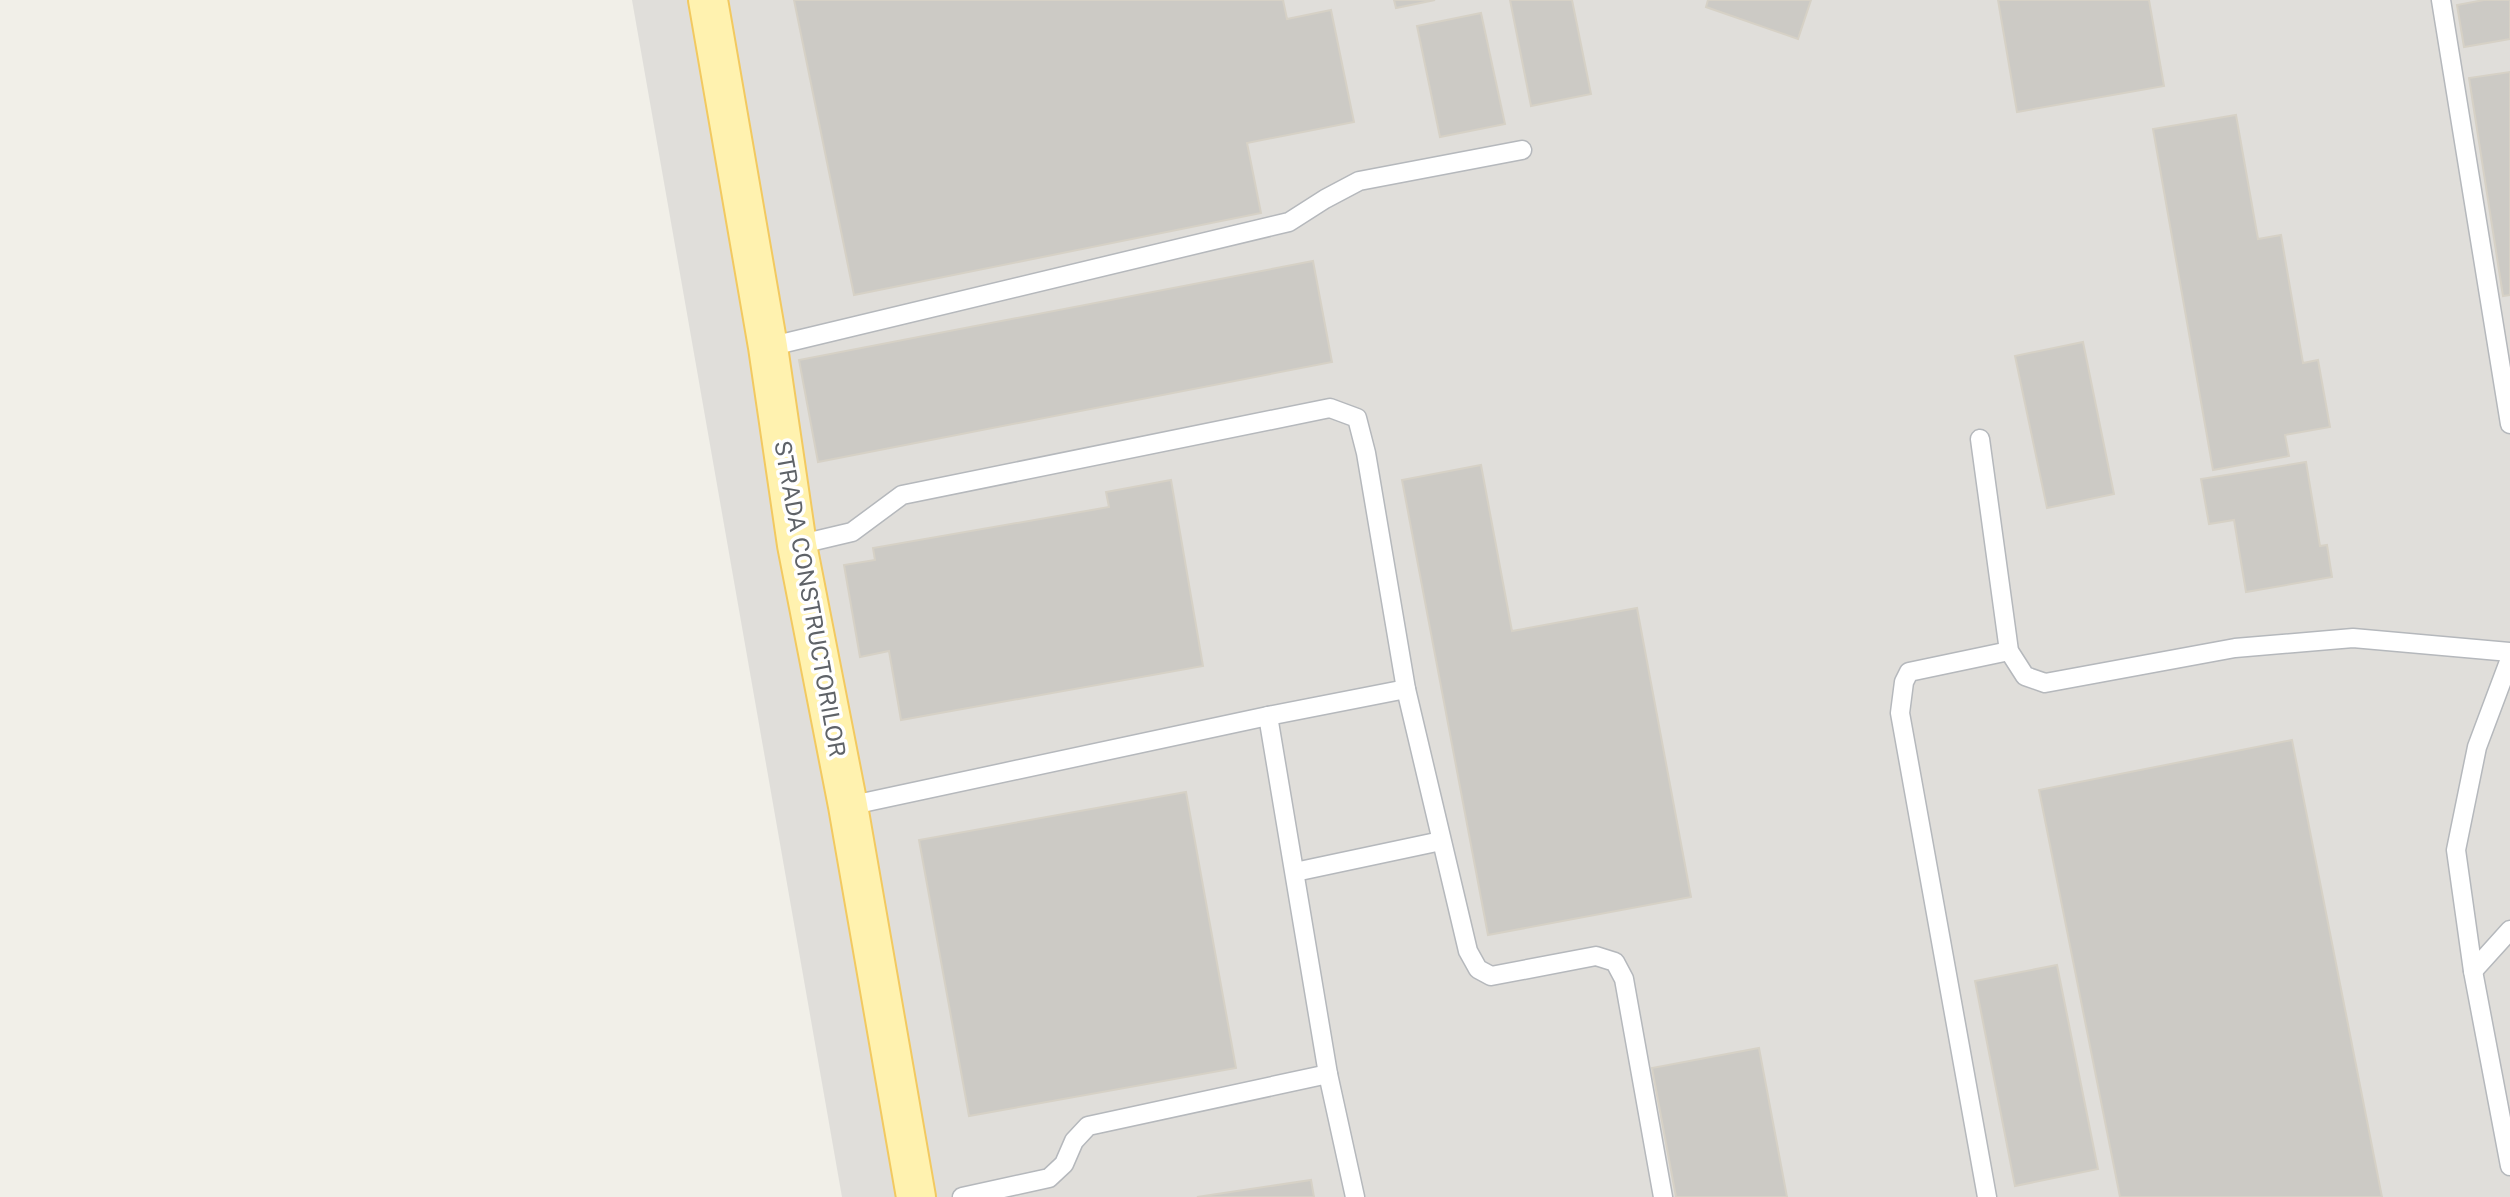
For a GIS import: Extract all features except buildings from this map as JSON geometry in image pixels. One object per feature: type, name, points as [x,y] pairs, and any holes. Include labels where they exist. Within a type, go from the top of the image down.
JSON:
[{"type":"main road","name":"STRADA CONSTRUCTORILOR","points":[[708,0],[768,347],[797,545],[848,806],[916,1197]]},
{"type":"lane","points":[[2441,0],[2506,379],[2510,424]]},
{"type":"lane","points":[[768,347],[1289,222],[1325,198],[1359,181],[1522,150]]},
{"type":"lane","points":[[797,545],[852,532],[902,495],[1330,408],[1357,418],[1366,453],[1406,689],[1468,951],[1478,969],[1491,976],[1596,956],[1615,962],[1625,979],[1663,1197]]},
{"type":"lane","points":[[1980,439],[2009,651],[2025,676],[2045,683],[2235,648],[2353,638],[2510,652]]},
{"type":"lane","points":[[1987,1197],[1900,713],[1904,682],[1909,672],[2009,651]]},
{"type":"lane","points":[[2510,659],[2477,747],[2456,850],[2473,971],[2510,1166]]},
{"type":"lane","points":[[848,806],[1406,689]]},
{"type":"lane","points":[[1268,716],[1328,1074],[1355,1197]]},
{"type":"lane","points":[[1295,872],[1441,841]]},
{"type":"lane","points":[[2473,971],[2510,930]]},
{"type":"lane","points":[[962,1197],[1049,1178],[1064,1164],[1074,1141],[1088,1126],[1328,1074]]},
{"type":"shaded area","points":[[632,0],[2510,0],[2510,1197],[842,1197]]}]
